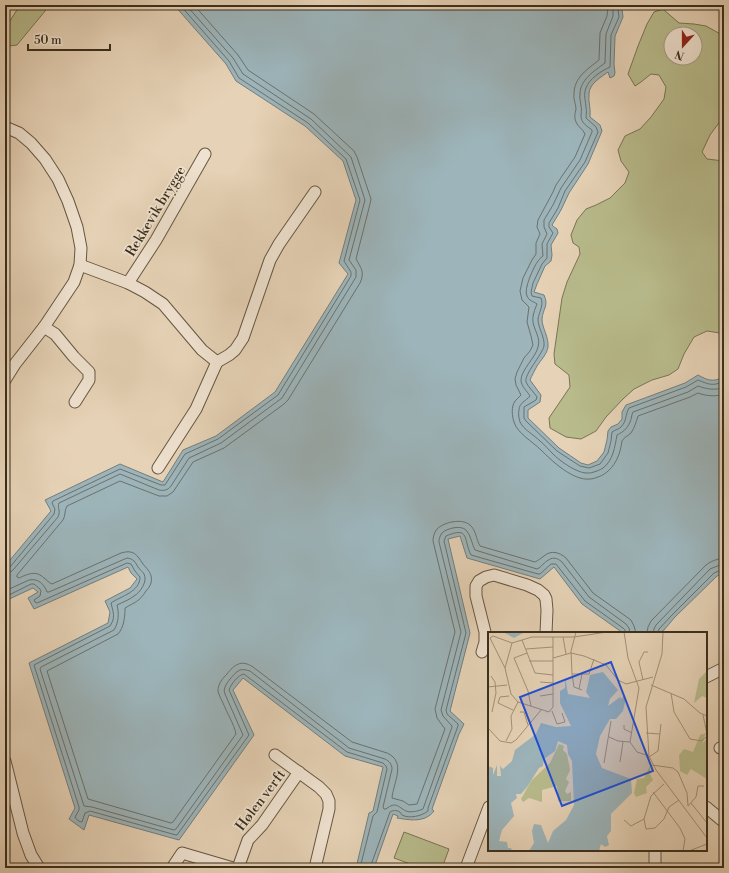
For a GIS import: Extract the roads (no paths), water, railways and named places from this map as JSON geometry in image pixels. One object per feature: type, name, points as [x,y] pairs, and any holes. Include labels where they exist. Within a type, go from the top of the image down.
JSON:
[{"type":"street","points":[[5,128],[19,133],[31,143],[45,159],[58,179],[68,201],[77,227],[81,248],[80,265],[74,282],[44,327],[15,364],[5,380]]},
{"type":"street","name":"Rekkevik brygge","points":[[128,284],[156,240],[206,154]]},
{"type":"street","points":[[158,468],[196,409],[217,362],[230,355],[235,350],[242,338],[270,260],[279,244],[315,192]]},
{"type":"street","points":[[80,265],[128,284],[145,292],[163,304],[202,350],[217,362]]},
{"type":"street","points":[[44,327],[55,334],[89,372],[89,380],[75,402]]},
{"type":"street","points":[[482,652],[485,632],[476,596],[476,586],[479,581],[486,577],[494,575],[528,585],[544,595],[546,599],[546,632]]},
{"type":"street","points":[[707,676],[724,668]]},
{"type":"street","name":"Hølen verft","points":[[275,755],[320,787],[326,794],[329,801],[326,823],[314,868]]},
{"type":"street","points":[[5,760],[23,833],[31,855],[39,868]]},
{"type":"street","name":"Hølen verft","points":[[238,868],[248,840],[262,824],[299,772]]},
{"type":"street","points":[[707,808],[724,822]]},
{"type":"street","points":[[466,868],[488,812]]},
{"type":"street","points":[[655,851],[655,868]]},
{"type":"street","points":[[172,868],[182,853],[233,868]]},
{"type":"water","points":[[174,5],[624,5],[622,9],[623,17],[615,36],[614,76],[610,78],[608,72],[596,81],[590,90],[590,117],[600,125],[602,131],[588,164],[569,193],[552,225],[557,229],[558,233],[551,245],[551,261],[545,266],[534,292],[544,295],[546,302],[542,319],[548,347],[530,380],[541,395],[540,402],[528,410],[528,418],[559,448],[581,463],[588,465],[597,461],[604,452],[608,431],[622,419],[622,412],[626,405],[685,383],[698,375],[705,379],[711,380],[717,380],[724,377],[724,573],[717,576],[661,632],[622,632],[582,604],[554,567],[540,579],[467,558],[460,536],[448,539],[470,633],[450,711],[464,724],[432,809],[434,811],[430,815],[417,820],[397,818],[398,816],[393,814],[374,868],[356,868],[369,813],[373,811],[383,767],[345,756],[243,678],[233,690],[254,735],[179,840],[89,815],[84,830],[69,819],[75,808],[29,663],[108,623],[110,612],[105,601],[130,588],[137,579],[128,567],[34,609],[28,598],[38,592],[33,588],[5,601],[5,566],[51,511],[45,500],[120,464],[163,482],[183,450],[216,436],[275,392],[348,274],[339,263],[356,200],[343,161],[305,126],[236,81],[226,64]]}]
